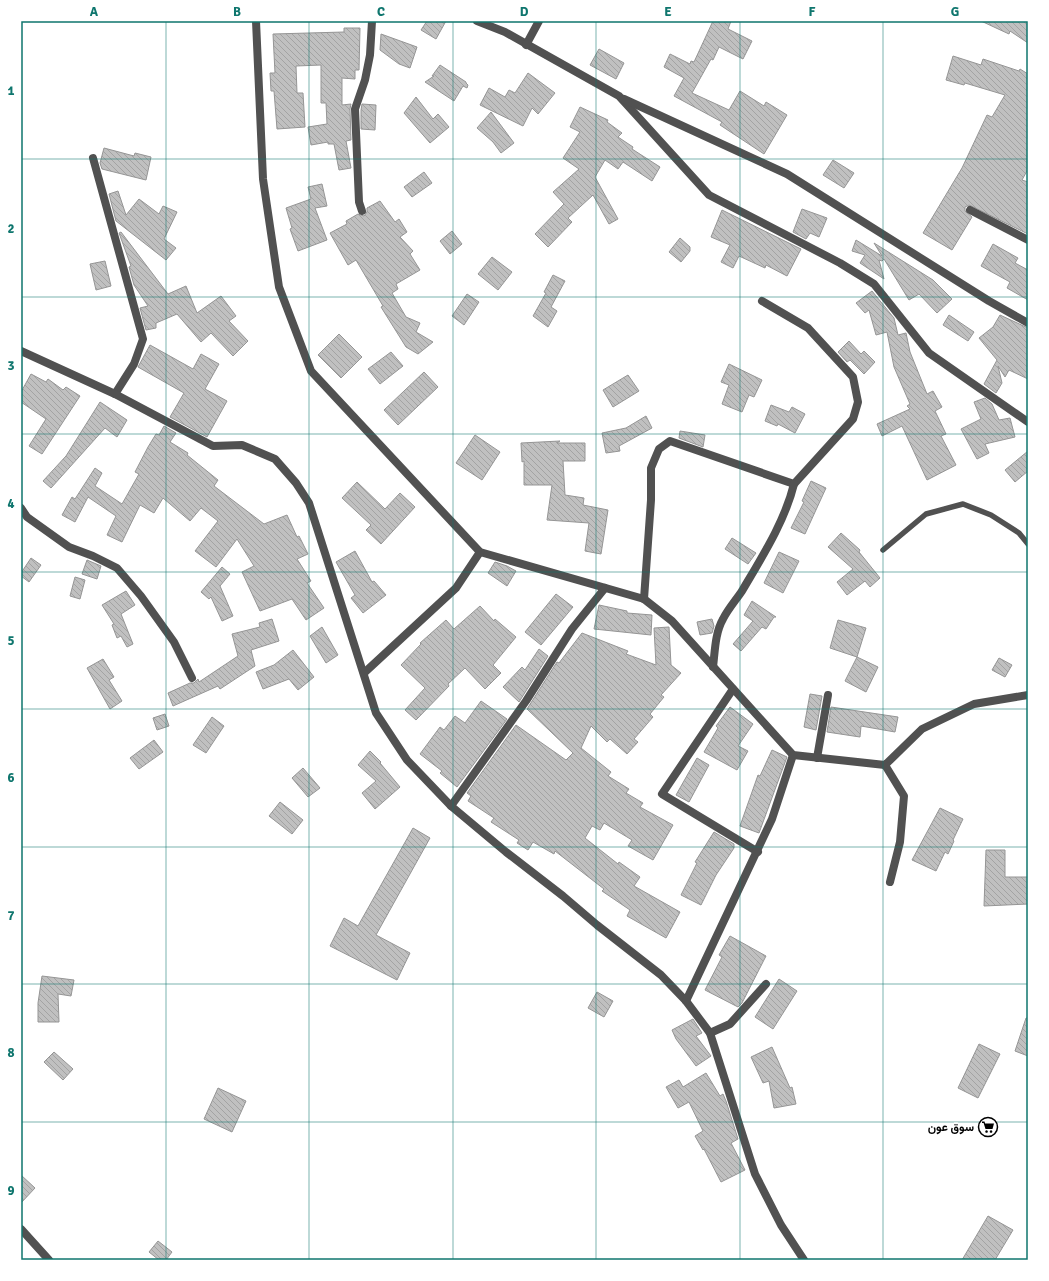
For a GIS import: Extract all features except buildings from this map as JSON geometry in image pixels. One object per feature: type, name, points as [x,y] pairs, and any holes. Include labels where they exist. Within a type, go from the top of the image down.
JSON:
[{"type":"street","points":[[256,21],[263,179],[279,287],[311,371],[480,552],[644,598],[672,621],[793,755],[885,765]]},
{"type":"street","points":[[362,211],[359,202],[355,109],[370,55],[372,21]]},
{"type":"street","points":[[477,21],[505,32],[619,96],[787,174],[989,301],[1028,323]]},
{"type":"street","points":[[526,45],[539,21]]},
{"type":"street","points":[[619,96],[709,195],[840,263],[874,284],[929,353],[1028,422]]},
{"type":"street","points":[[93,158],[143,339],[134,364],[115,394]]},
{"type":"street","points":[[970,210],[1028,240]]},
{"type":"street","points":[[713,667],[717,636],[722,619],[741,592],[782,518],[790,501],[794,484],[853,419],[858,402],[853,377],[808,328],[762,302]]},
{"type":"street","points":[[21,351],[115,394],[213,446],[242,445],[275,459],[296,483],[309,503],[376,713],[407,760],[451,806],[506,852],[661,975],[686,1001],[710,1033],[755,1174],[781,1224],[804,1260]]},
{"type":"street","points":[[644,598],[651,500],[651,468],[659,449],[664,445],[670,441],[794,484]]},
{"type":"street","points":[[21,508],[27,518],[69,547],[93,556],[117,568],[142,596],[174,642],[192,678]]},
{"type":"street","points":[[364,673],[456,588],[480,552]]},
{"type":"street","points":[[451,806],[526,701],[572,629],[605,588]]},
{"type":"street","points":[[733,689],[662,794],[758,852]]},
{"type":"street","points":[[817,758],[828,694]]},
{"type":"street","points":[[885,765],[922,729],[974,704],[1028,695]]},
{"type":"street","points":[[686,1001],[758,852],[772,819],[793,755]]},
{"type":"street","points":[[885,765],[904,796],[900,842],[890,882]]},
{"type":"street","points":[[710,1033],[730,1024],[766,984]]},
{"type":"street","points":[[21,1229],[49,1260]]},
{"type":"lane","points":[[883,550],[926,514],[963,504],[990,515],[1018,533],[1028,544]]},
{"type":"place","name":"سوق عون","points":[[988,1127]]}]
